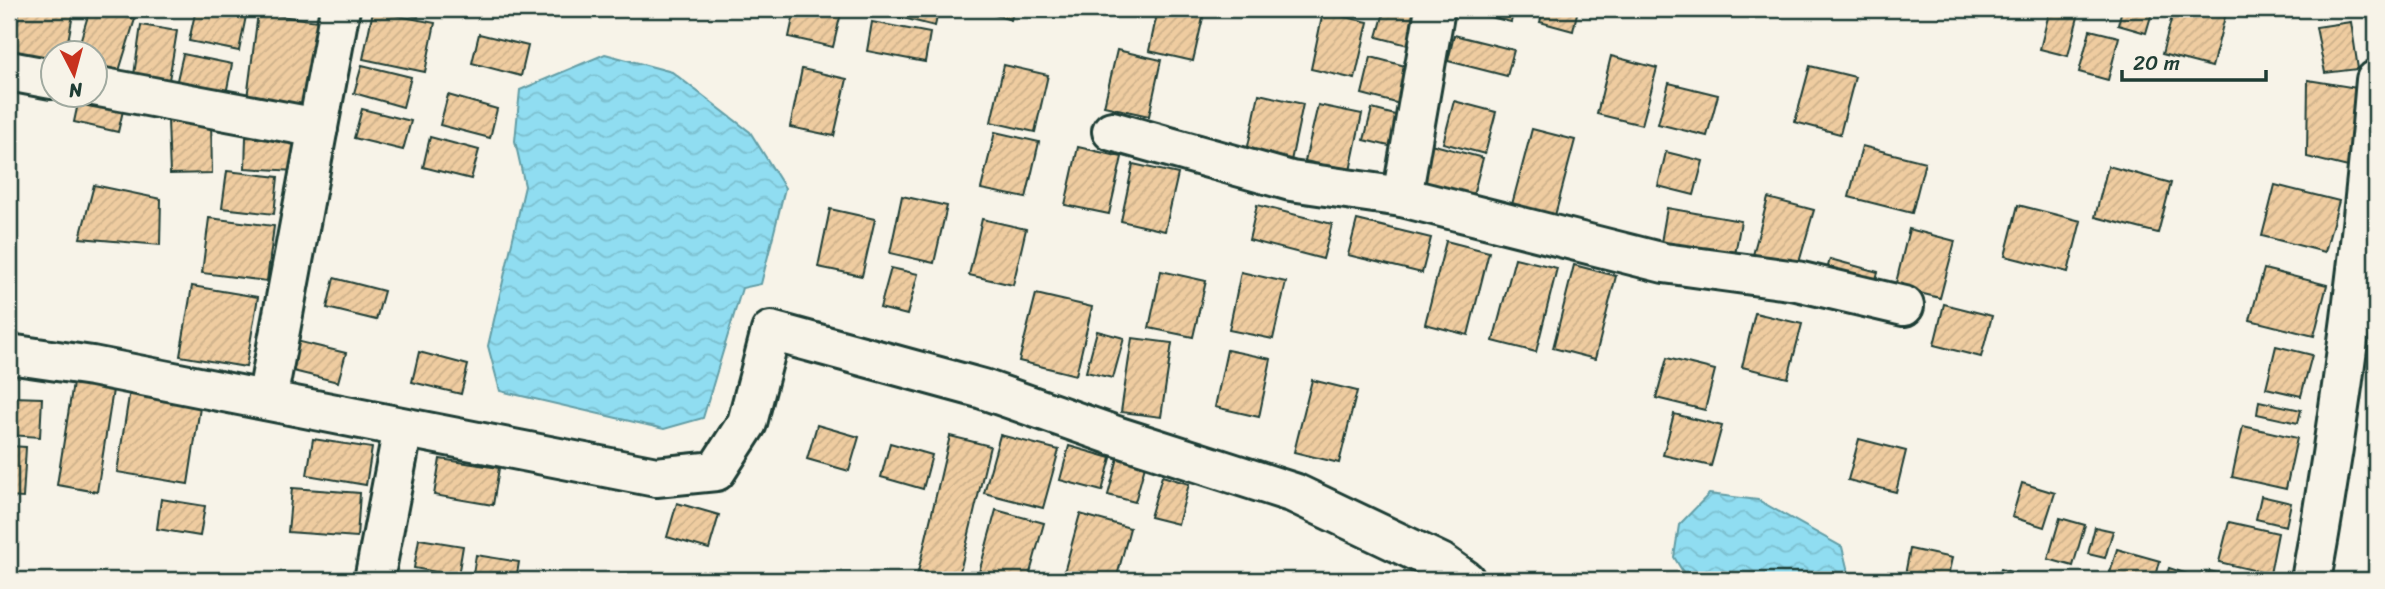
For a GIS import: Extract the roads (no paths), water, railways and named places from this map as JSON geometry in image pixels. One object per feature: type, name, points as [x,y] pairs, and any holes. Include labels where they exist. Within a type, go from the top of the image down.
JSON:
[{"type":"street","points":[[267,400],[340,9]]},
{"type":"street","points":[[1402,197],[1435,9]]},
{"type":"street","points":[[9,71],[38,76]]},
{"type":"street","points":[[2311,580],[2325,504],[2365,213],[2376,80]]},
{"type":"street","points":[[108,89],[318,128]]},
{"type":"street","points":[[1112,131],[1292,181],[1402,197],[1664,263],[1797,281],[1904,306]]},
{"type":"street","points":[[9,354],[92,366],[656,477],[716,471],[747,423],[771,331],[984,389],[1116,436],[1294,493],[1441,563],[1465,580]]},
{"type":"street","points":[[374,580],[402,428]]},
{"type":"water","points":[[605,54],[672,72],[750,132],[785,188],[761,284],[742,288],[703,418],[664,429],[500,391],[488,346],[525,186],[515,141],[520,90]]},
{"type":"water","points":[[1709,494],[1758,500],[1842,547],[1850,580],[1688,580],[1674,557],[1679,525]]}]
